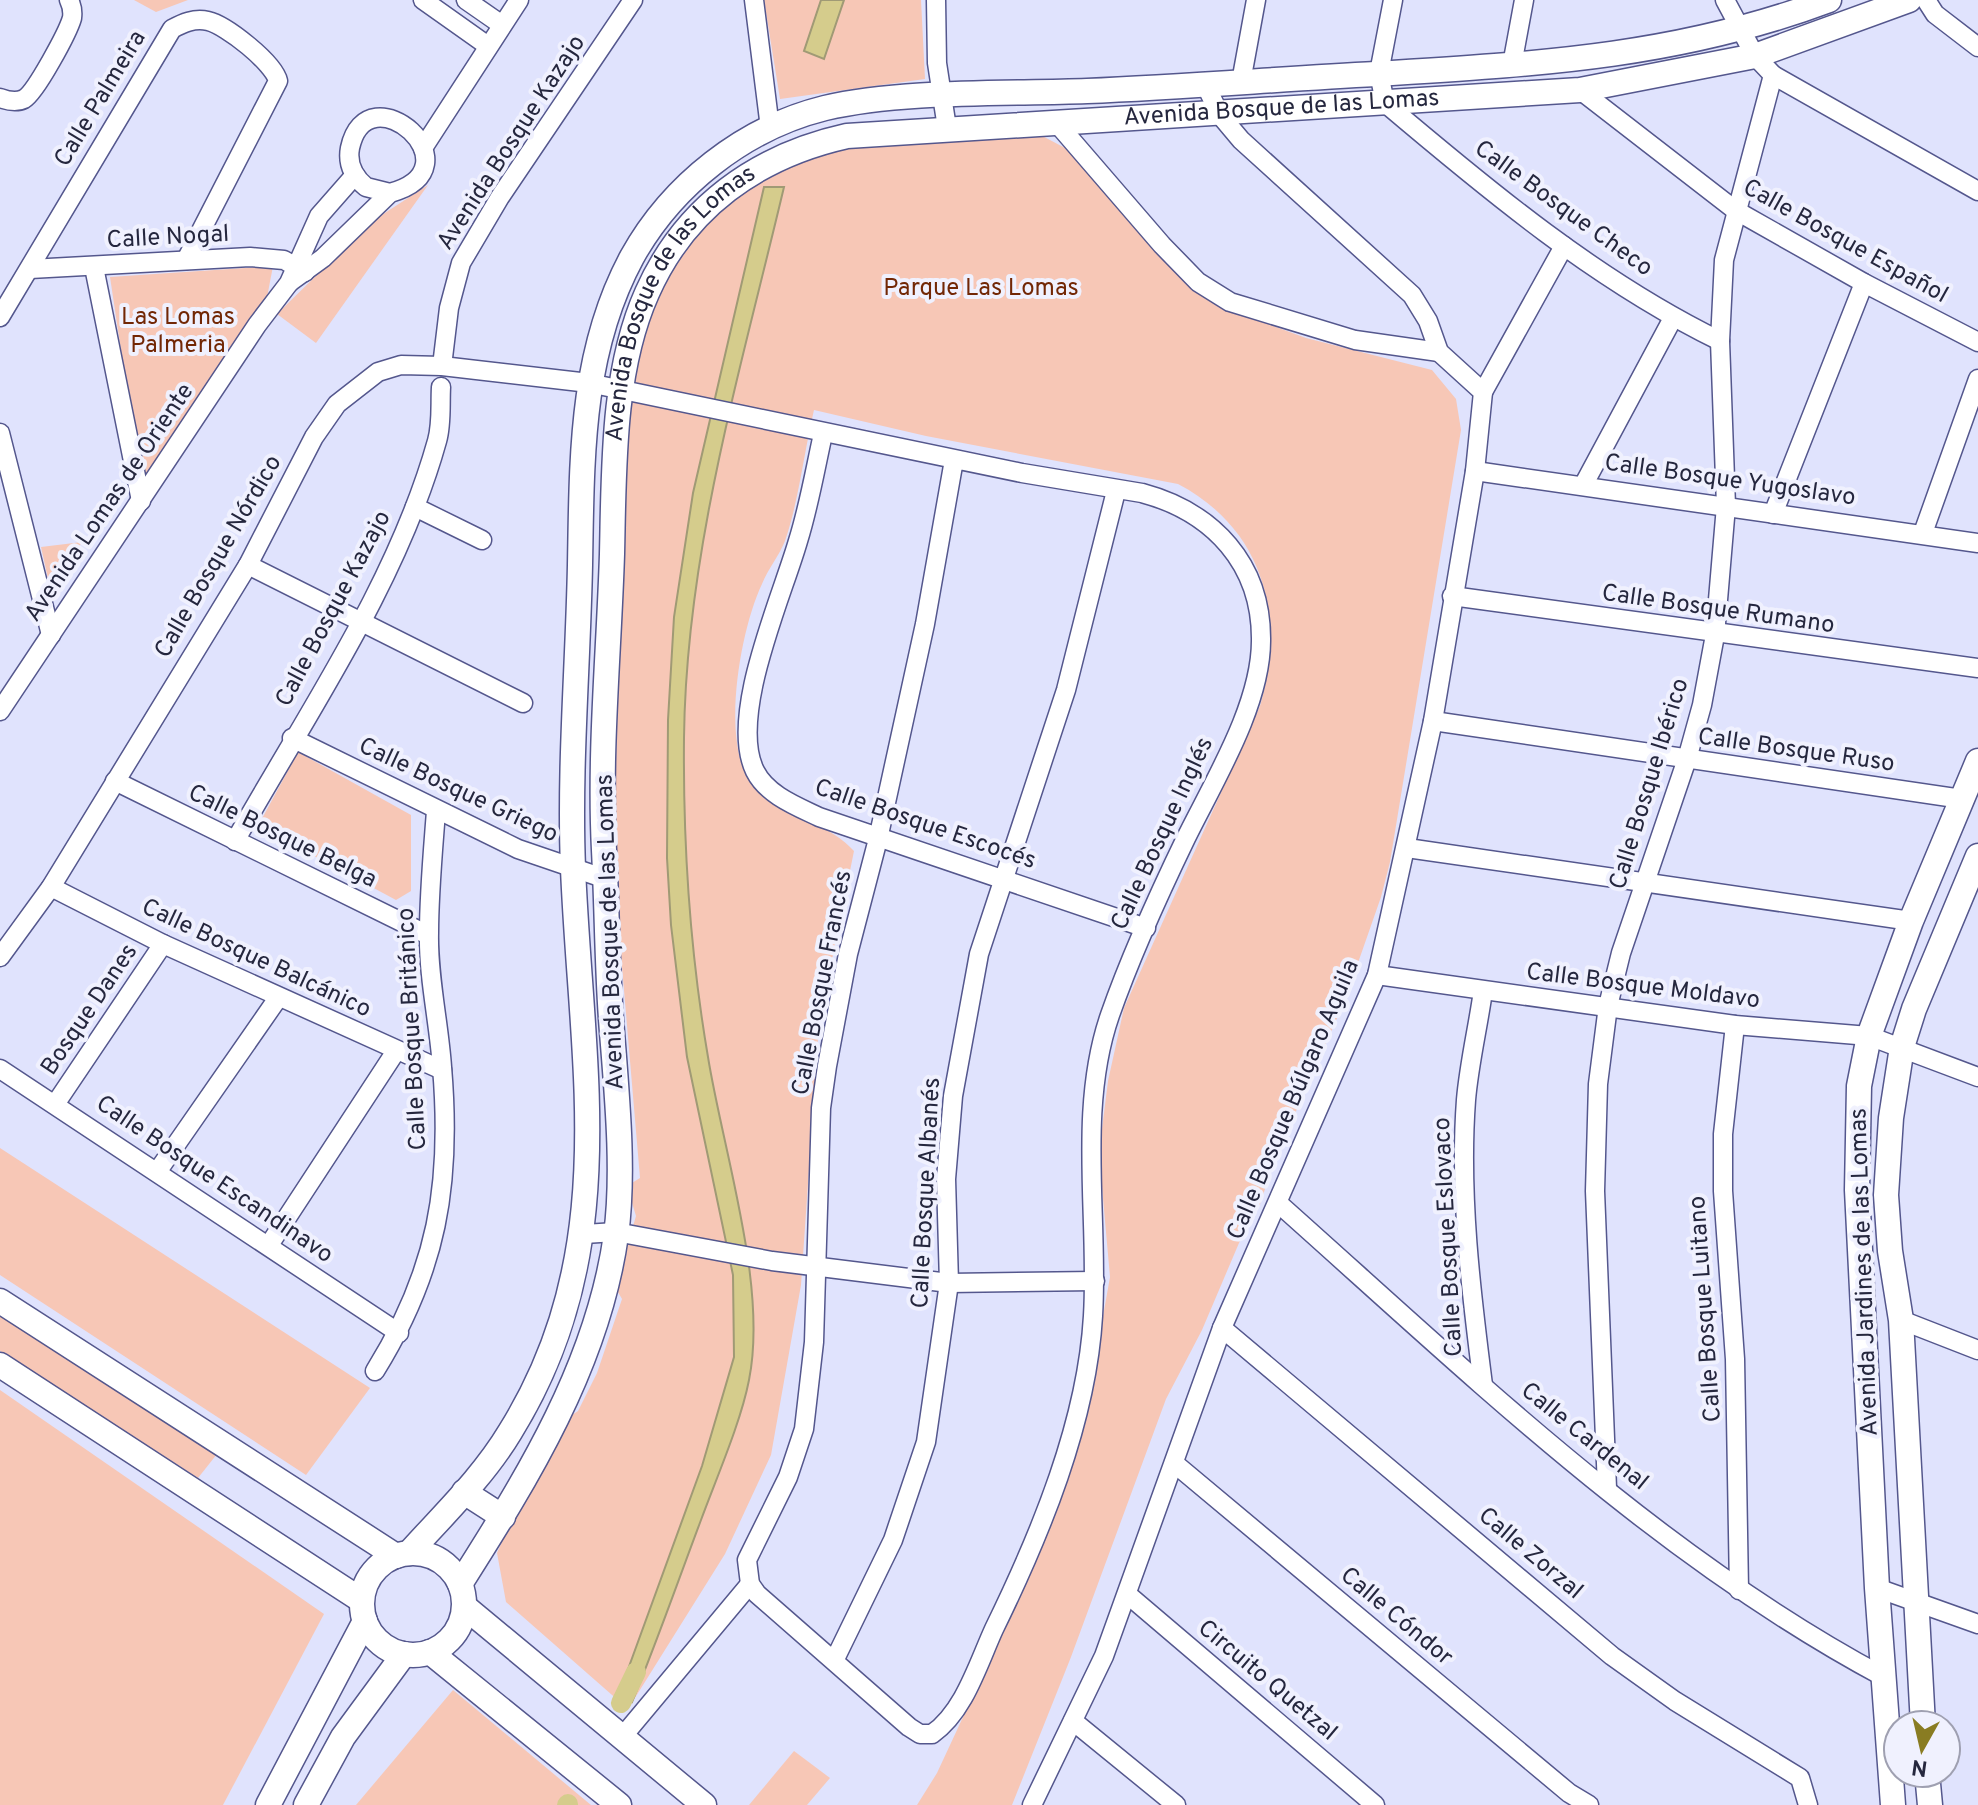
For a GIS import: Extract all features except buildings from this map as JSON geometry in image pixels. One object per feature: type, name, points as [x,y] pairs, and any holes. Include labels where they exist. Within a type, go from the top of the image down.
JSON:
[{"type":"street","points":[[0,98],[13,102],[26,98],[34,89],[68,28],[73,14],[69,0]]},
{"type":"street","points":[[423,0],[488,46]]},
{"type":"street","points":[[466,0],[502,25]]},
{"type":"street","points":[[423,148],[519,0]]},
{"type":"street","name":"Avenida Bosque Kazajo","points":[[442,366],[449,308],[461,263],[475,235],[633,0]]},
{"type":"street","points":[[754,0],[770,128]]},
{"type":"street","points":[[936,0],[937,63],[947,128]]},
{"type":"street","points":[[1241,82],[1256,0]]},
{"type":"street","points":[[1385,103],[1379,73],[1393,0]]},
{"type":"street","points":[[1512,65],[1524,0]]},
{"type":"street","points":[[1725,0],[1755,56],[1773,75],[1978,191]]},
{"type":"street","name":"Avenida Bosque de las Lomas","points":[[402,1554],[464,1492],[512,1429],[555,1343],[584,1234],[588,1089],[573,871],[572,776],[583,432],[589,383],[612,298],[636,251],[662,214],[693,179],[770,128],[823,108],[942,97],[1206,86],[1512,65],[1642,51],[1740,30],[1829,0]]},
{"type":"street","name":"Avenida Bosque de las Lomas","points":[[463,1596],[570,1391],[586,1354],[604,1296],[616,1232],[617,1106],[606,879],[606,720],[613,496],[622,389],[634,327],[646,293],[682,236],[727,187],[752,170],[811,144],[847,136],[1055,121],[1220,115],[1580,90],[1755,56],[1909,0]]},
{"type":"street","points":[[1926,0],[1935,14],[1978,47]]},
{"type":"street","name":"Calle Palmeira","points":[[0,317],[172,29],[184,22],[206,21],[219,25],[273,67],[278,81],[186,260]]},
{"type":"street","name":"Calle Bosque Ibérico","points":[[1607,1488],[1595,1191],[1598,1084],[1608,1006],[1621,953],[1687,759],[1702,705],[1715,635],[1726,506],[1720,341],[1724,260],[1773,75]]},
{"type":"street","points":[[1206,86],[1220,115],[1241,140],[1412,295],[1428,321],[1439,352],[1483,392],[1564,246]]},
{"type":"street","name":"Calle Bosque Español","points":[[1580,90],[1735,210],[1864,283],[1978,342]]},
{"type":"street","name":"Calle Bosque Checo","points":[[1385,103],[1564,246],[1673,318],[1720,341]]},
{"type":"street","points":[[390,118],[402,121],[419,137],[423,148],[421,172],[403,190],[390,193],[374,191],[355,175],[349,153],[358,131],[367,123],[390,118]]},
{"type":"street","points":[[1055,121],[1162,245],[1198,282],[1230,302],[1355,340],[1439,352]]},
{"type":"street","name":"Avenida Lomas de Oriente","points":[[296,274],[319,216],[355,175]]},
{"type":"street","name":"Avenida Lomas de Oriente","points":[[0,711],[257,325],[296,274],[390,193]]},
{"type":"street","name":"Calle Nogal","points":[[30,269],[275,258],[296,274]]},
{"type":"street","points":[[94,267],[141,501]]},
{"type":"street","points":[[1773,514],[1864,283]]},
{"type":"street","points":[[1584,484],[1673,318]]},
{"type":"street","name":"Calle Bosque Nórdico","points":[[0,957],[51,887],[248,565],[314,437],[337,404],[378,372],[401,365],[442,366],[622,389]]},
{"type":"street","points":[[1923,533],[1978,379]]},
{"type":"street","name":"Calle Bosque Kazajo","points":[[235,841],[360,622],[415,507],[438,439],[441,387]]},
{"type":"street","name":"Calle Bosque Inglés","points":[[622,389],[823,434],[1170,500],[1200,516],[1223,535],[1246,572],[1262,639],[1258,675],[1230,748],[1146,928],[1108,1020],[1099,1063],[1092,1152],[1095,1281],[1091,1331],[1076,1420],[1024,1568],[952,1716],[932,1734],[920,1734],[835,1659]]},
{"type":"street","name":"Calle Bosque Búlgaro Aguila","points":[[1032,1805],[1073,1721],[1127,1594],[1222,1328],[1377,975],[1433,721],[1475,471],[1483,392]]},
{"type":"street","points":[[0,433],[51,635]]},
{"type":"street","name":"Calle Bosque Escocés","points":[[823,434],[798,542],[777,598],[755,681],[748,753],[755,772],[771,791],[819,817],[878,839],[1002,876],[1146,928]]},
{"type":"street","name":"Calle Bosque Francés","points":[[750,1584],[747,1560],[788,1477],[804,1429],[812,1371],[821,1108],[827,1066],[848,954],[878,839],[925,624],[954,460]]},
{"type":"street","name":"Calle Bosque Yugoslavo","points":[[1475,471],[1584,484],[1978,543]]},
{"type":"street","name":"Calle Bosque Albanés","points":[[835,1659],[893,1540],[922,1455],[949,1283],[946,1179],[953,1096],[979,954],[1002,876],[1066,690],[1116,491]]},
{"type":"street","points":[[415,507],[482,540]]},
{"type":"street","points":[[248,565],[523,703]]},
{"type":"street","name":"Calle Bosque Rumano","points":[[1452,596],[1715,635],[1978,668]]},
{"type":"street","points":[[576,714],[606,720]]},
{"type":"street","name":"Calle Bosque Ruso","points":[[1433,721],[1962,799]]},
{"type":"street","name":"Calle Bosque Griego","points":[[292,738],[436,811],[573,871],[606,879]]},
{"type":"street","name":"Avenida Jardines de las Lomas","points":[[1893,1805],[1877,1588],[1856,1149],[1859,1086],[1869,1036],[1911,921],[1978,761]]},
{"type":"street","name":"Calle Bosque Belga","points":[[115,781],[428,935]]},
{"type":"street","name":"Calle Bosque Británico","points":[[375,1371],[399,1333],[421,1286],[441,1205],[445,1127],[428,935],[436,811]]},
{"type":"street","points":[[1407,848],[1911,921]]},
{"type":"street","name":"Avenida Jardines de las Lomas","points":[[1922,1709],[1901,1320],[1890,1251],[1886,1195],[1891,1118],[1902,1047],[1931,964],[1978,856]]},
{"type":"street","name":"Calle Bosque Balcánico","points":[[51,887],[278,998],[442,1070]]},
{"type":"street","name":"Bosque Danes","points":[[56,1103],[163,944]]},
{"type":"street","name":"Calle Bosque Moldavo","points":[[1377,975],[1735,1025],[1869,1036],[1978,1077]]},
{"type":"street","name":"Calle Bosque Eslovaco","points":[[1483,991],[1466,1098],[1465,1157],[1471,1296],[1483,1385]]},
{"type":"street","points":[[157,1172],[278,998]]},
{"type":"street","name":"Calle Bosque Luitano","points":[[1735,1025],[1723,1134],[1723,1191],[1735,1359],[1739,1590]]},
{"type":"street","points":[[269,1245],[396,1051]]},
{"type":"street","name":"Calle Bosque Escandinavo","points":[[0,1069],[56,1103],[399,1333]]},
{"type":"street","name":"Calle Cardenal","points":[[1278,1203],[1483,1385],[1607,1488],[1739,1590],[1884,1677]]},
{"type":"street","points":[[584,1234],[616,1232],[817,1266],[949,1283],[1095,1281]]},
{"type":"street","points":[[0,1301],[402,1554],[440,1560],[463,1596],[704,1805]]},
{"type":"street","points":[[1901,1320],[1978,1350]]},
{"type":"street","name":"Calle Zorzal","points":[[1222,1328],[1612,1656],[1675,1701],[1800,1778],[1808,1805]]},
{"type":"street","points":[[0,1365],[363,1611],[374,1637],[388,1648],[404,1654],[430,1652],[450,1640],[463,1596]]},
{"type":"street","name":"Calle Cóndor","points":[[1174,1463],[1564,1799],[1589,1805]]},
{"type":"street","points":[[464,1492],[503,1517]]},
{"type":"street","points":[[268,1805],[363,1611],[374,1571],[402,1554]]},
{"type":"street","points":[[623,1736],[750,1584],[835,1659]]},
{"type":"street","points":[[1877,1588],[1978,1624]]},
{"type":"street","name":"Circuito Quetzal","points":[[1127,1594],[1375,1805]]},
{"type":"street","points":[[430,1652],[619,1805]]},
{"type":"street","points":[[306,1805],[343,1737],[404,1654]]},
{"type":"street","points":[[1073,1721],[1176,1805]]},
{"type":"green space","points":[[134,0],[188,0],[156,12]]},
{"type":"green space","points":[[764,0],[921,0],[925,79],[780,99]]},
{"type":"green space","name":"Parque Las Lomas","points":[[1031,130],[1067,149],[1171,262],[1225,308],[1306,338],[1432,370],[1456,399],[1461,430],[1390,862],[1345,1000],[1275,1159],[1260,1204],[1239,1243],[1202,1330],[1166,1399],[1071,1657],[1012,1805],[917,1805],[937,1773],[1010,1616],[1084,1423],[1110,1277],[1099,1153],[1108,1081],[1124,1008],[1260,706],[1267,673],[1270,640],[1268,609],[1261,578],[1249,551],[1231,525],[1207,503],[1178,484],[926,436],[814,410],[790,525],[783,547],[762,584],[747,626],[735,706],[739,755],[746,774],[755,786],[781,805],[843,840],[854,851],[819,1024],[801,1285],[771,1455],[725,1554],[628,1709],[506,1602],[497,1553],[526,1487],[566,1419],[578,1411],[597,1373],[622,1299],[615,1287],[636,1216],[627,1186],[640,1178],[614,873],[621,487],[634,356],[654,303],[673,267],[695,235],[732,199],[810,155],[861,144]]},
{"type":"green space","name":"Las Lomas Palmeria","points":[[428,185],[316,343],[277,314],[371,222]]},
{"type":"green space","name":"Las Lomas Palmeria","points":[[273,266],[265,308],[142,490],[110,277]]},
{"type":"green space","points":[[82,542],[51,592],[41,547]]},
{"type":"green space","points":[[298,752],[411,815],[411,891],[396,900],[258,826]]},
{"type":"green space","points":[[0,1148],[370,1388],[306,1475],[0,1275]]},
{"type":"green space","points":[[0,1311],[221,1449],[198,1478],[0,1351]]},
{"type":"green space","points":[[0,1390],[324,1614],[223,1805],[0,1805]]},
{"type":"green space","points":[[453,1690],[591,1805],[356,1805]]},
{"type":"green space","points":[[794,1751],[830,1778],[807,1805],[749,1805]]},
{"type":"shaded area","points":[[821,0],[844,0],[824,59],[804,51]]},
{"type":"shaded area","points":[[764,187],[784,187],[734,392],[705,529],[687,668],[684,738],[686,858],[692,938],[708,1057],[748,1261],[753,1303],[753,1343],[749,1380],[734,1432],[632,1702],[619,1694],[702,1466],[734,1357],[733,1275],[687,1057],[671,925],[667,858],[668,720],[674,617],[693,493]]},
{"type":"waterway","points":[[621,1703],[636,1672]]}]
